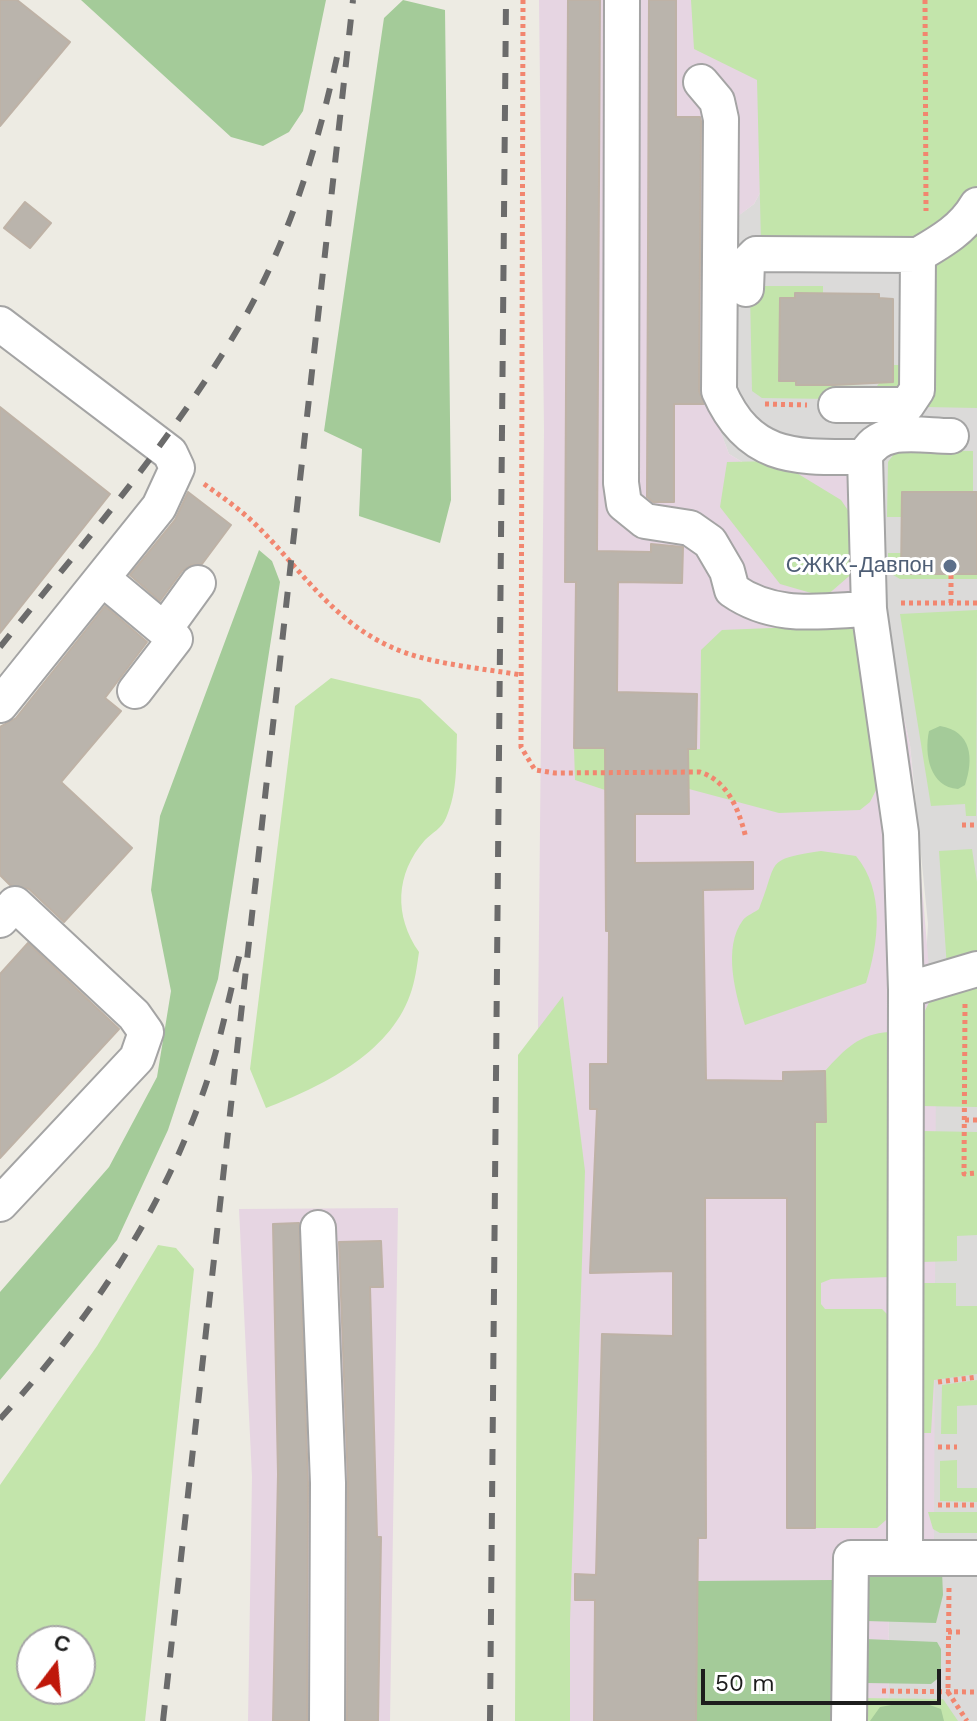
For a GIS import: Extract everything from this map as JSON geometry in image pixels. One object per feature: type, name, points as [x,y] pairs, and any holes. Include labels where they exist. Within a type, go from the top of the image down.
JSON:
[{"type":"lane","points":[[622,0],[621,483],[624,504],[645,521],[690,528],[710,542],[727,571],[732,590],[753,604],[787,612],[881,606]]},
{"type":"lane","points":[[701,82],[717,101],[721,119],[719,391],[730,416],[756,441],[779,452],[806,457],[865,457]]},
{"type":"lane","points":[[746,289],[747,263],[756,254],[918,255],[946,239],[968,220],[977,205]]},
{"type":"lane","points":[[836,405],[907,405],[913,399],[917,390],[918,255]]},
{"type":"lane","points":[[0,324],[170,453],[177,468],[159,507],[0,705]]},
{"type":"lane","points":[[905,1558],[906,990],[901,833],[865,457],[871,444],[883,436],[951,436]]},
{"type":"lane","points":[[102,578],[175,639],[135,691]]},
{"type":"lane","points":[[164,630],[198,583]]},
{"type":"lane","points":[[0,920],[15,904],[134,1015],[146,1032],[137,1058],[0,1204]]},
{"type":"lane","points":[[906,990],[971,982]]},
{"type":"lane","points":[[318,1228],[328,1483],[327,1721]]},
{"type":"lane","points":[[849,1706],[851,1558],[977,1558]]},
{"type":"path","points":[[523,0],[521,747],[535,770],[700,772],[714,777],[725,788],[740,815],[746,838]]},
{"type":"path","points":[[918,255],[928,196],[925,0]]},
{"type":"path","points":[[760,404],[836,405]]},
{"type":"path","points":[[170,453],[254,523],[310,586],[354,626],[391,648],[482,670],[521,675]]},
{"type":"path","points":[[951,574],[951,603]]},
{"type":"path","points":[[881,606],[977,603]]},
{"type":"path","points":[[962,825],[977,825]]},
{"type":"path","points":[[971,982],[964,1174],[977,1173]]},
{"type":"path","points":[[965,1120],[977,1120]]},
{"type":"path","points":[[937,1447],[957,1447]]},
{"type":"path","points":[[949,1579],[948,1692],[967,1721]]},
{"type":"path","points":[[948,1632],[961,1632]]},
{"type":"path","points":[[849,1706],[948,1692],[977,1692]]},
{"type":"shaded area","points":[[539,0],[756,0],[766,182],[754,204],[733,220],[721,241],[719,427],[729,454],[752,468],[861,471],[880,612],[910,745],[936,1051],[934,1548],[889,1608],[888,1721],[531,1721],[544,431]]},
{"type":"shaded area","points":[[977,0],[977,1721],[888,1721],[889,1608],[928,924],[910,745],[880,612],[752,468],[729,454],[719,428],[721,241],[732,220],[754,204],[766,182]]},
{"type":"shaded area","points":[[398,1208],[390,1721],[248,1721],[252,1477],[239,1209]]},
{"type":"green space","points":[[81,0],[326,0],[303,111],[289,132],[263,146],[231,137]]},
{"type":"green space","points":[[403,0],[445,10],[451,500],[440,543],[359,516],[362,449],[324,431],[384,18]]},
{"type":"green space","points":[[691,0],[977,0],[977,185],[960,213],[915,244],[761,242],[757,80],[694,49]]},
{"type":"green space","points":[[977,226],[977,408],[926,407],[928,259]]},
{"type":"green space","points":[[757,286],[823,286],[823,293],[796,293],[795,298],[780,298],[779,381],[796,381],[797,385],[877,386],[893,365],[905,365],[899,400],[762,398],[752,391],[750,292]]},
{"type":"green space","points":[[897,450],[973,451],[973,492],[902,492],[902,517],[887,517],[888,462]]},
{"type":"green space","points":[[777,461],[841,500],[862,531],[855,571],[825,597],[780,584],[720,507],[727,462]]},
{"type":"green space","points":[[259,550],[272,561],[280,582],[218,979],[168,1130],[117,1240],[0,1380],[0,1292],[109,1167],[157,1077],[171,991],[151,890],[160,816]]},
{"type":"green space","points":[[888,553],[902,553],[902,574],[977,574],[977,579],[900,579],[888,572]]},
{"type":"green space","points":[[977,610],[976,816],[966,816],[965,804],[931,806],[900,614]]},
{"type":"green space","points":[[847,625],[857,633],[877,788],[870,802],[860,810],[779,813],[689,789],[605,790],[575,780],[574,748],[700,749],[701,650],[722,630]]},
{"type":"green space","points":[[331,678],[420,699],[457,734],[454,787],[444,822],[415,853],[403,881],[401,895],[405,924],[419,952],[412,990],[400,1016],[386,1035],[351,1066],[309,1090],[266,1108],[250,1069],[295,706]]},
{"type":"green space","points":[[940,726],[959,734],[968,748],[968,775],[965,785],[958,789],[941,782],[931,768],[927,750],[929,731]]},
{"type":"green space","points":[[972,849],[977,882],[977,960],[947,968],[939,851]]},
{"type":"green space","points":[[821,851],[856,856],[872,885],[876,934],[866,983],[745,1025],[733,972],[733,944],[737,931],[744,919],[759,909],[772,871],[781,860]]},
{"type":"green space","points":[[977,976],[977,1107],[921,1106],[921,1019],[935,990]]},
{"type":"green space","points":[[563,996],[585,1171],[570,1621],[570,1721],[515,1721],[518,1055]]},
{"type":"green space","points":[[889,1032],[890,1277],[831,1279],[821,1283],[821,1304],[825,1309],[882,1309],[888,1315],[886,1520],[877,1528],[815,1528],[815,1122],[826,1122],[825,1071],[861,1039]]},
{"type":"green space","points":[[922,1131],[977,1132],[977,1235],[957,1236],[957,1261],[921,1262]]},
{"type":"green space","points":[[158,1245],[176,1248],[194,1269],[145,1721],[0,1721],[0,1485],[97,1346]]},
{"type":"green space","points":[[918,1283],[956,1283],[956,1306],[977,1306],[977,1374],[934,1380],[931,1433],[918,1433]]},
{"type":"green space","points":[[977,1380],[977,1405],[957,1406],[957,1434],[941,1434],[942,1385]]},
{"type":"green space","points":[[957,1460],[957,1488],[977,1488],[977,1502],[940,1501],[940,1461]]},
{"type":"green space","points":[[928,1512],[977,1512],[977,1533],[940,1533],[933,1529]]},
{"type":"green space","points":[[861,1570],[942,1571],[943,1595],[936,1623],[866,1621]]},
{"type":"green space","points":[[832,1580],[831,1721],[697,1721],[697,1581]]},
{"type":"green space","points":[[865,1639],[937,1642],[941,1649],[941,1676],[931,1684],[866,1683]]},
{"type":"green space","points":[[858,1698],[943,1699],[958,1721],[858,1721]]},
{"type":"green space","points":[[924,1703],[941,1709],[944,1721],[870,1721],[880,1707]]},
{"type":"building","points":[[0,0],[17,0],[70,42],[0,126]]},
{"type":"building","points":[[568,0],[600,0],[597,551],[651,552],[651,544],[683,547],[682,583],[618,582],[617,692],[697,694],[696,749],[688,749],[689,814],[635,814],[635,863],[753,862],[753,889],[703,890],[706,1080],[783,1081],[783,1072],[825,1071],[826,1122],[815,1122],[815,1528],[787,1528],[787,1198],[705,1198],[706,1538],[698,1538],[696,1721],[594,1721],[595,1600],[575,1600],[575,1574],[596,1575],[602,1334],[673,1336],[673,1271],[590,1273],[597,1109],[590,1109],[590,1064],[608,1064],[609,931],[606,931],[605,748],[574,748],[576,582],[565,582]]},
{"type":"building","points":[[649,0],[676,0],[676,117],[700,117],[701,121],[699,391],[704,404],[674,404],[674,502],[653,502],[647,497]]},
{"type":"building","points":[[25,202],[51,223],[30,248],[4,228]]},
{"type":"building","points":[[795,293],[879,294],[879,298],[893,299],[893,382],[796,385],[796,381],[779,381],[780,298],[795,298]]},
{"type":"building","points":[[0,407],[110,494],[0,633]]},
{"type":"building","points":[[188,492],[231,525],[202,564],[191,565],[182,571],[160,601],[130,575],[175,520]]},
{"type":"building","points":[[902,492],[977,492],[977,574],[901,574]]},
{"type":"building","points":[[105,606],[147,642],[105,698],[121,711],[61,782],[132,848],[64,922],[29,889],[10,885],[0,875],[0,727],[16,718]]},
{"type":"building","points":[[28,943],[119,1029],[0,1158],[0,974]]},
{"type":"building","points":[[299,1223],[308,1483],[307,1721],[273,1721],[278,1474],[273,1224]]},
{"type":"building","points":[[381,1241],[383,1287],[370,1287],[377,1537],[381,1537],[378,1721],[347,1721],[348,1483],[339,1242]]},
{"type":"railway","points":[[163,1721],[353,0]]},
{"type":"railway","points":[[490,1721],[506,0]]},
{"type":"railway","points":[[0,647],[161,445],[246,315],[276,254],[301,189],[337,57]]},
{"type":"railway","points":[[0,1419],[33,1382],[92,1305],[144,1224],[186,1136],[210,1073],[241,949]]},
{"type":"place","name":"СЖКК-Давпон","points":[[950,566]]}]
